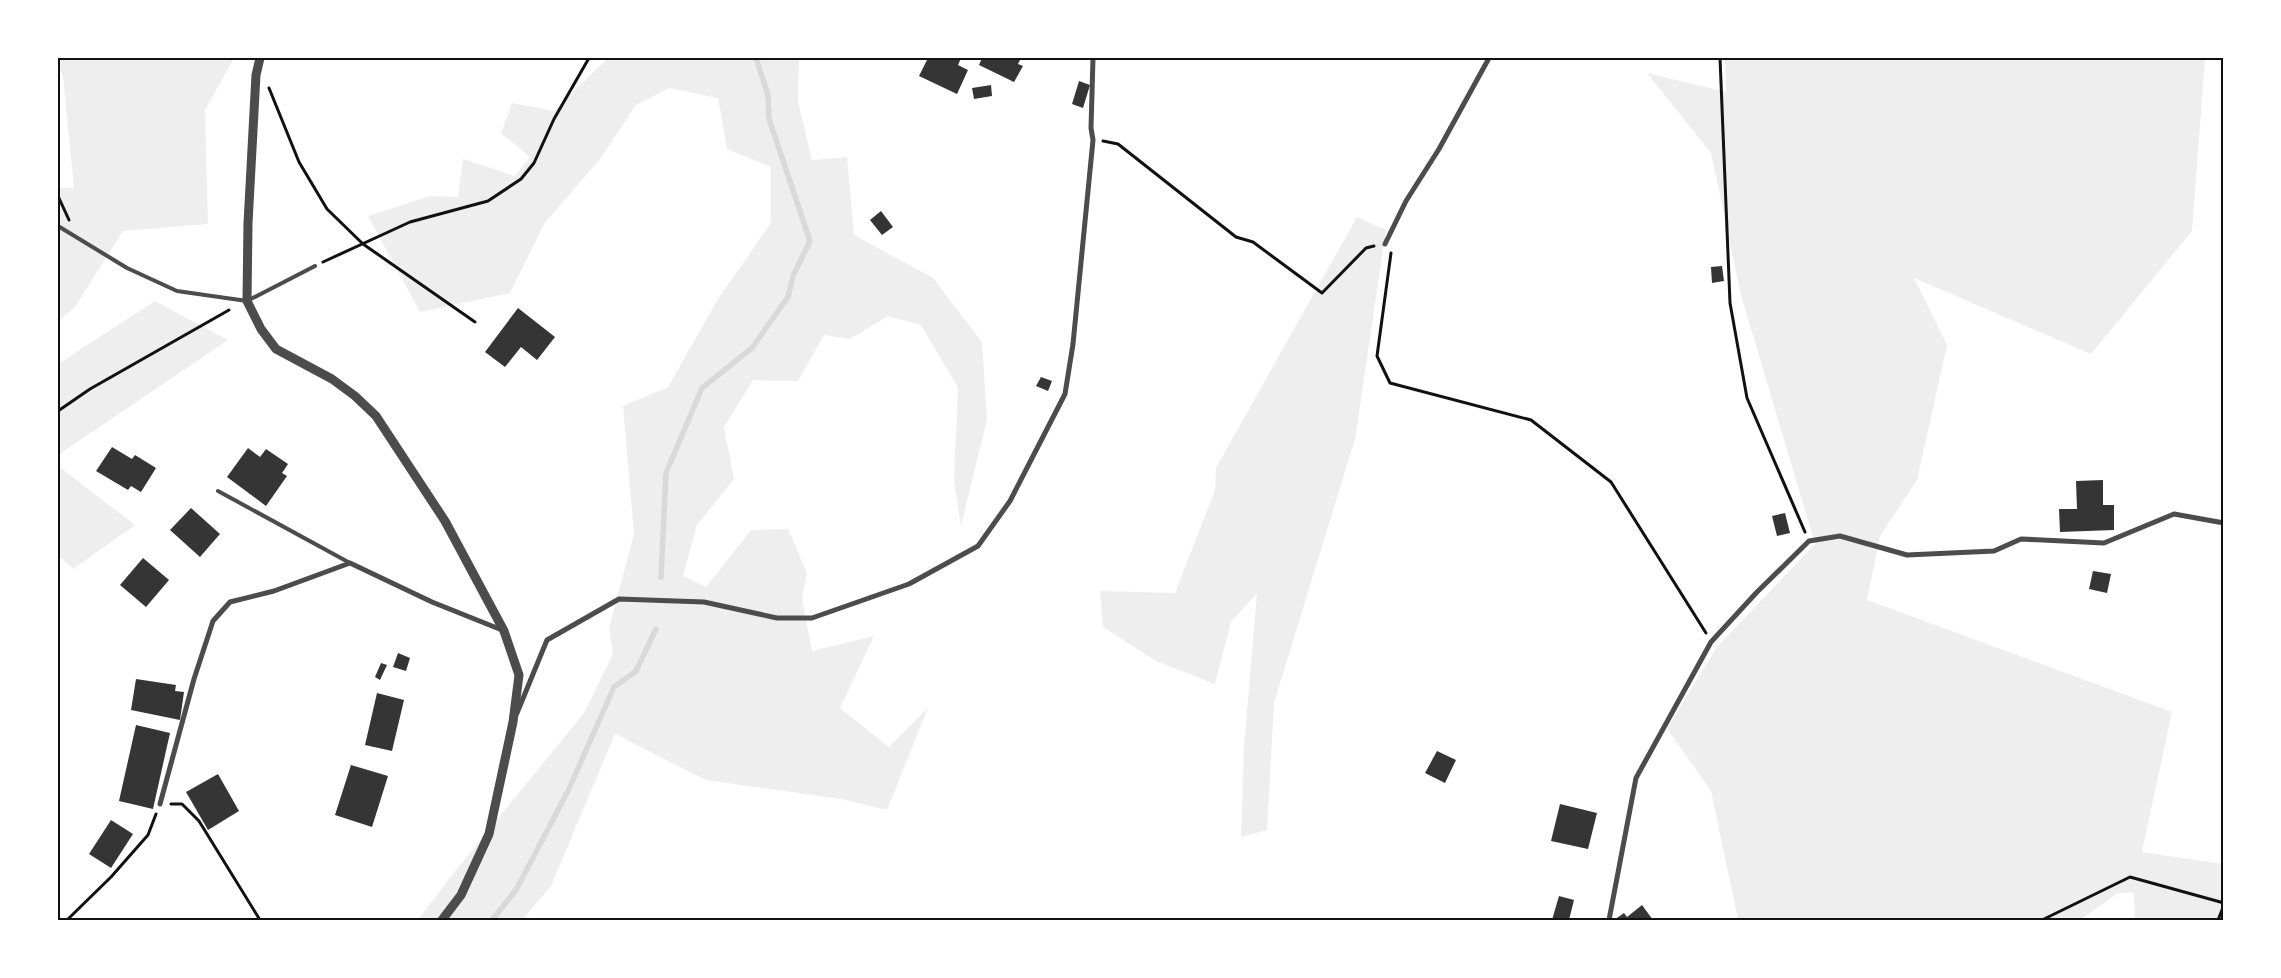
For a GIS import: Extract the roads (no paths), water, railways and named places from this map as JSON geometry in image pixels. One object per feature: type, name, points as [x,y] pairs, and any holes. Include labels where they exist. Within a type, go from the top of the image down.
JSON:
[{"type":"street","points":[[260,58],[256,76],[247,249],[247,301],[262,330],[276,349],[332,379],[355,396],[376,416],[445,521],[504,631],[519,675],[513,722],[489,834],[461,895],[442,920]]},
{"type":"street","points":[[513,722],[547,640],[619,599],[704,602],[777,618],[812,618],[909,584],[978,546],[1010,501],[1065,394],[1093,140],[1091,128],[1093,58]]},
{"type":"street","points":[[1384,244],[1406,202],[1439,149],[1490,58]]},
{"type":"street","points":[[1609,920],[1636,778],[1712,642],[1757,592],[1809,542],[1840,536],[1907,555],[1917,555],[1994,551],[2021,539],[2104,543],[2174,514],[2224,523]]},
{"type":"street","points":[[160,804],[194,679],[213,621],[230,602],[274,591],[350,563],[432,602],[504,631]]},
{"type":"lane","points":[[58,226],[127,268],[176,291],[247,301],[315,266]]},
{"type":"lane","points":[[218,491],[350,563]]},
{"type":"waterway","points":[[661,577],[666,473],[702,388],[752,348],[788,297],[793,276],[810,241],[769,119],[768,95],[756,58]]},
{"type":"waterway","points":[[492,920],[516,890],[568,791],[614,687],[636,671],[656,629]]}]
